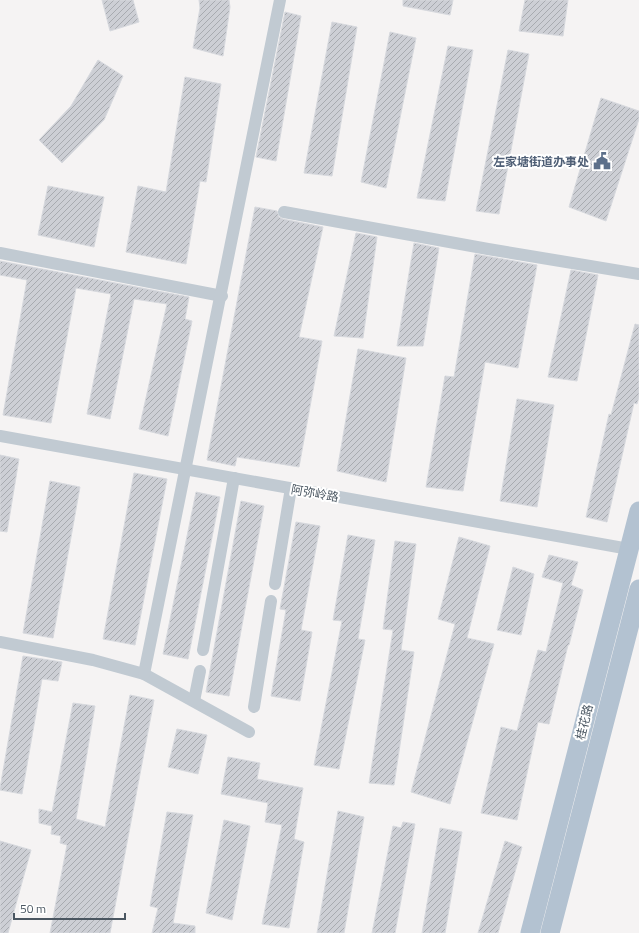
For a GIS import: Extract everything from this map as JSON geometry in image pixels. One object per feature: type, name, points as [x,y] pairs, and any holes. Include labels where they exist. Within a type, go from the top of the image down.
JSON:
[{"type":"main road","name":"桂花路","points":[[530,933],[639,511]]},
{"type":"main road","name":"桂花路","points":[[550,933],[639,589]]},
{"type":"street","points":[[144,674],[222,296],[280,0]]},
{"type":"street","points":[[284,212],[477,247],[639,274]]},
{"type":"street","points":[[0,253],[222,296]]},
{"type":"street","name":"阿弥岭路","points":[[0,436],[629,549]]},
{"type":"street","points":[[203,650],[234,478]]},
{"type":"street","points":[[275,584],[291,488]]},
{"type":"street","points":[[254,707],[271,601]]},
{"type":"street","points":[[0,642],[93,660],[144,674],[249,732]]},
{"type":"street","points":[[194,701],[200,670]]},
{"type":"building","points":[[102,0],[133,0],[139,22],[110,31]]},
{"type":"building","points":[[199,0],[229,0],[230,7],[223,56],[193,48],[200,8]]},
{"type":"building","points":[[403,0],[453,0],[450,15],[403,6]]},
{"type":"building","points":[[525,0],[568,0],[563,36],[519,31]]},
{"type":"building","points":[[285,12],[301,16],[276,161],[256,157]]},
{"type":"building","points":[[332,22],[357,27],[332,176],[304,173]]},
{"type":"building","points":[[390,32],[416,38],[386,188],[361,182]]},
{"type":"building","points":[[448,46],[473,50],[445,201],[417,198]]},
{"type":"building","points":[[508,50],[529,54],[499,214],[476,211]]},
{"type":"building","points":[[98,60],[123,76],[104,120],[62,163],[39,140],[71,106]]},
{"type":"building","points":[[185,77],[221,84],[206,182],[200,181],[186,264],[126,252],[138,186],[166,192]]},
{"type":"building","points":[[601,98],[639,111],[639,119],[606,221],[569,207]]},
{"type":"building","points":[[48,186],[104,197],[94,247],[38,235]]},
{"type":"building","points":[[255,207],[277,211],[279,217],[283,219],[323,227],[299,337],[322,341],[299,467],[237,457],[235,466],[207,460]]},
{"type":"building","points":[[356,233],[377,237],[363,338],[334,336]]},
{"type":"building","points":[[414,243],[439,248],[423,346],[397,346]]},
{"type":"building","points":[[475,254],[537,265],[518,368],[485,362],[463,491],[426,487],[445,376],[454,377]]},
{"type":"building","points":[[0,261],[189,297],[185,319],[192,321],[168,436],[139,429],[167,304],[134,299],[110,419],[87,414],[111,294],[76,288],[51,423],[3,415],[27,280],[0,275]]},
{"type":"building","points":[[571,270],[598,275],[577,381],[548,377]]},
{"type":"building","points":[[635,324],[639,325],[639,397],[637,404],[634,403],[607,522],[586,517],[609,414],[611,415]]},
{"type":"building","points":[[358,349],[406,358],[386,482],[337,471]]},
{"type":"building","points":[[517,399],[554,405],[537,507],[500,501]]},
{"type":"building","points":[[0,455],[19,459],[7,532],[0,531]]},
{"type":"building","points":[[134,473],[167,479],[135,645],[103,639]]},
{"type":"building","points":[[50,481],[80,487],[53,638],[23,633]]},
{"type":"building","points":[[196,492],[220,497],[188,659],[163,654]]},
{"type":"building","points":[[241,501],[264,506],[229,696],[206,692]]},
{"type":"building","points":[[296,522],[320,526],[301,630],[312,632],[300,701],[271,696],[286,610],[280,609]]},
{"type":"building","points":[[348,535],[375,540],[358,639],[365,640],[339,769],[314,765],[342,621],[333,620]]},
{"type":"building","points":[[459,537],[490,546],[467,638],[494,644],[450,804],[411,792],[455,624],[438,619]]},
{"type":"building","points":[[395,541],[416,544],[401,650],[414,652],[394,785],[369,783],[393,630],[383,629]]},
{"type":"building","points":[[549,555],[578,562],[571,585],[583,590],[549,724],[538,722],[517,820],[481,813],[501,727],[517,731],[538,650],[546,652],[563,583],[542,577]]},
{"type":"building","points":[[513,567],[534,574],[521,635],[497,630]]},
{"type":"building","points":[[23,656],[62,662],[58,681],[42,679],[22,794],[0,790],[0,788]]},
{"type":"building","points":[[130,695],[154,700],[110,933],[50,933],[67,845],[60,843],[61,836],[51,834],[52,826],[39,823],[39,809],[52,812],[73,703],[95,706],[76,819],[105,827]]},
{"type":"building","points":[[177,729],[207,735],[198,774],[168,767]]},
{"type":"building","points":[[228,757],[260,763],[257,779],[303,788],[294,839],[304,842],[289,928],[262,924],[282,825],[265,822],[268,803],[221,794]]},
{"type":"building","points":[[338,811],[364,817],[344,933],[317,933]]},
{"type":"building","points":[[167,812],[193,815],[173,923],[195,926],[195,933],[152,933],[158,908],[150,906]]},
{"type":"building","points":[[224,820],[250,826],[232,920],[206,913]]},
{"type":"building","points":[[403,822],[415,824],[395,933],[372,933],[393,826],[401,828]]},
{"type":"building","points":[[440,828],[462,832],[445,933],[422,933]]},
{"type":"building","points":[[0,841],[31,850],[8,933],[0,933]]},
{"type":"building","points":[[505,841],[522,847],[498,933],[478,933]]},
{"type":"place","name":"左家塘街道办事处","points":[[602,161]]}]
